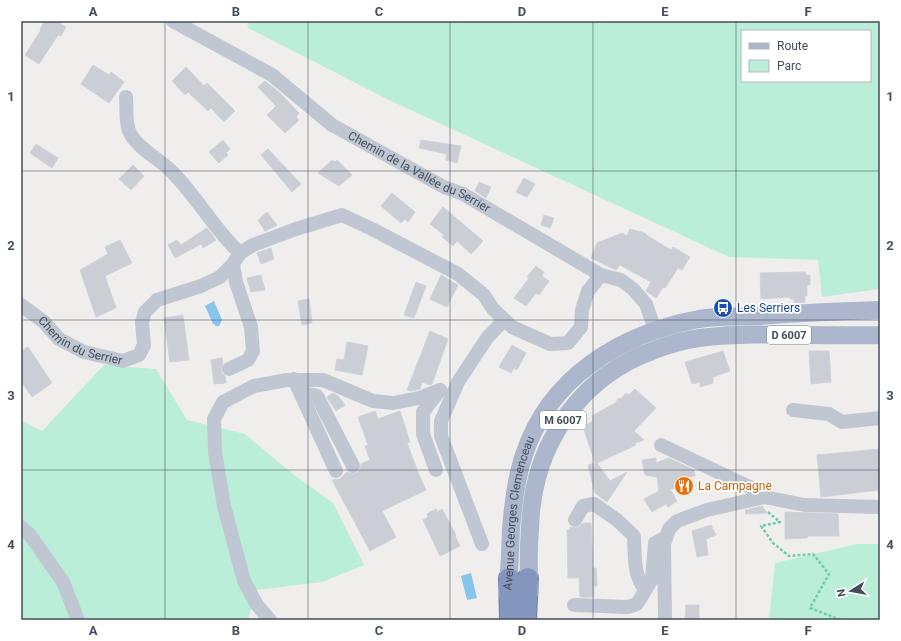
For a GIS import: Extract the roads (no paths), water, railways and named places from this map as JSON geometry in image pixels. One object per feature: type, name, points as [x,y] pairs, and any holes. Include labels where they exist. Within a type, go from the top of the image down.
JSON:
[{"type":"highway","points":[[510,620],[519,578]]},
{"type":"highway","points":[[519,578],[526,620]]},
{"type":"main road","name":"D 6007","points":[[658,329],[701,319],[880,310]]},
{"type":"main road","name":"Avenue Georges Clemenceau","points":[[532,620],[519,578],[513,506],[524,455],[532,435],[542,417],[571,379],[610,351],[631,339],[658,329]]},
{"type":"main road","name":"D 6007","points":[[698,338],[809,334],[879,335]]},
{"type":"main road","name":"Avenue Georges Clemenceau","points":[[503,620],[519,578],[531,504],[543,460],[561,422],[572,406],[585,392],[604,376],[638,356],[666,345],[698,338]]},
{"type":"street","name":"Chemin de la Vallée du Serrier","points":[[172,21],[272,75],[332,125],[444,187],[463,194],[601,275],[621,280],[646,304],[658,329]]},
{"type":"street","points":[[126,97],[129,131],[136,142],[170,170],[231,245],[237,259],[236,282],[251,327],[253,351],[248,360],[229,369]]},
{"type":"street","name":"Chemin du Serrier","points":[[21,305],[44,322],[59,339],[84,352],[123,361],[139,355],[144,345],[142,322],[145,312],[157,300],[201,286],[220,277],[237,259],[253,246],[288,232],[342,215],[458,274],[484,295],[493,309],[504,320]]},
{"type":"street","points":[[482,544],[441,436],[441,421],[458,382],[487,338],[504,320],[512,328],[550,344],[568,342],[581,327],[582,310],[588,291],[601,275]]},
{"type":"street","points":[[270,620],[257,605],[244,581],[224,506],[215,452],[214,419],[223,402],[254,386],[287,380],[317,396],[353,466]]},
{"type":"street","points":[[297,386],[323,380],[373,401],[393,403],[419,398],[458,382]]},
{"type":"street","points":[[297,386],[336,472]]},
{"type":"street","points":[[436,470],[423,434],[423,412],[440,390]]},
{"type":"street","points":[[793,410],[829,414],[842,422],[880,418]]},
{"type":"street","points":[[660,445],[758,491],[762,497]]},
{"type":"street","points":[[665,620],[664,544],[669,529],[677,521],[707,510],[762,497],[806,505],[880,508]]},
{"type":"street","points":[[575,520],[583,506],[594,504],[617,520],[634,536],[635,560],[639,583],[645,589]]},
{"type":"street","points":[[21,527],[30,535],[63,582],[78,620]]},
{"type":"street","points":[[574,605],[628,607],[637,604],[652,579],[655,542],[667,537]]},
{"type":"water","points":[[214,301],[222,320],[219,326],[213,324],[205,306]]},
{"type":"water","points":[[471,573],[477,598],[467,600],[461,576]]},
{"type":"place","name":"Les Serriers","points":[[723,308]]},
{"type":"place","name":"La Campagne","points":[[684,486]]}]
